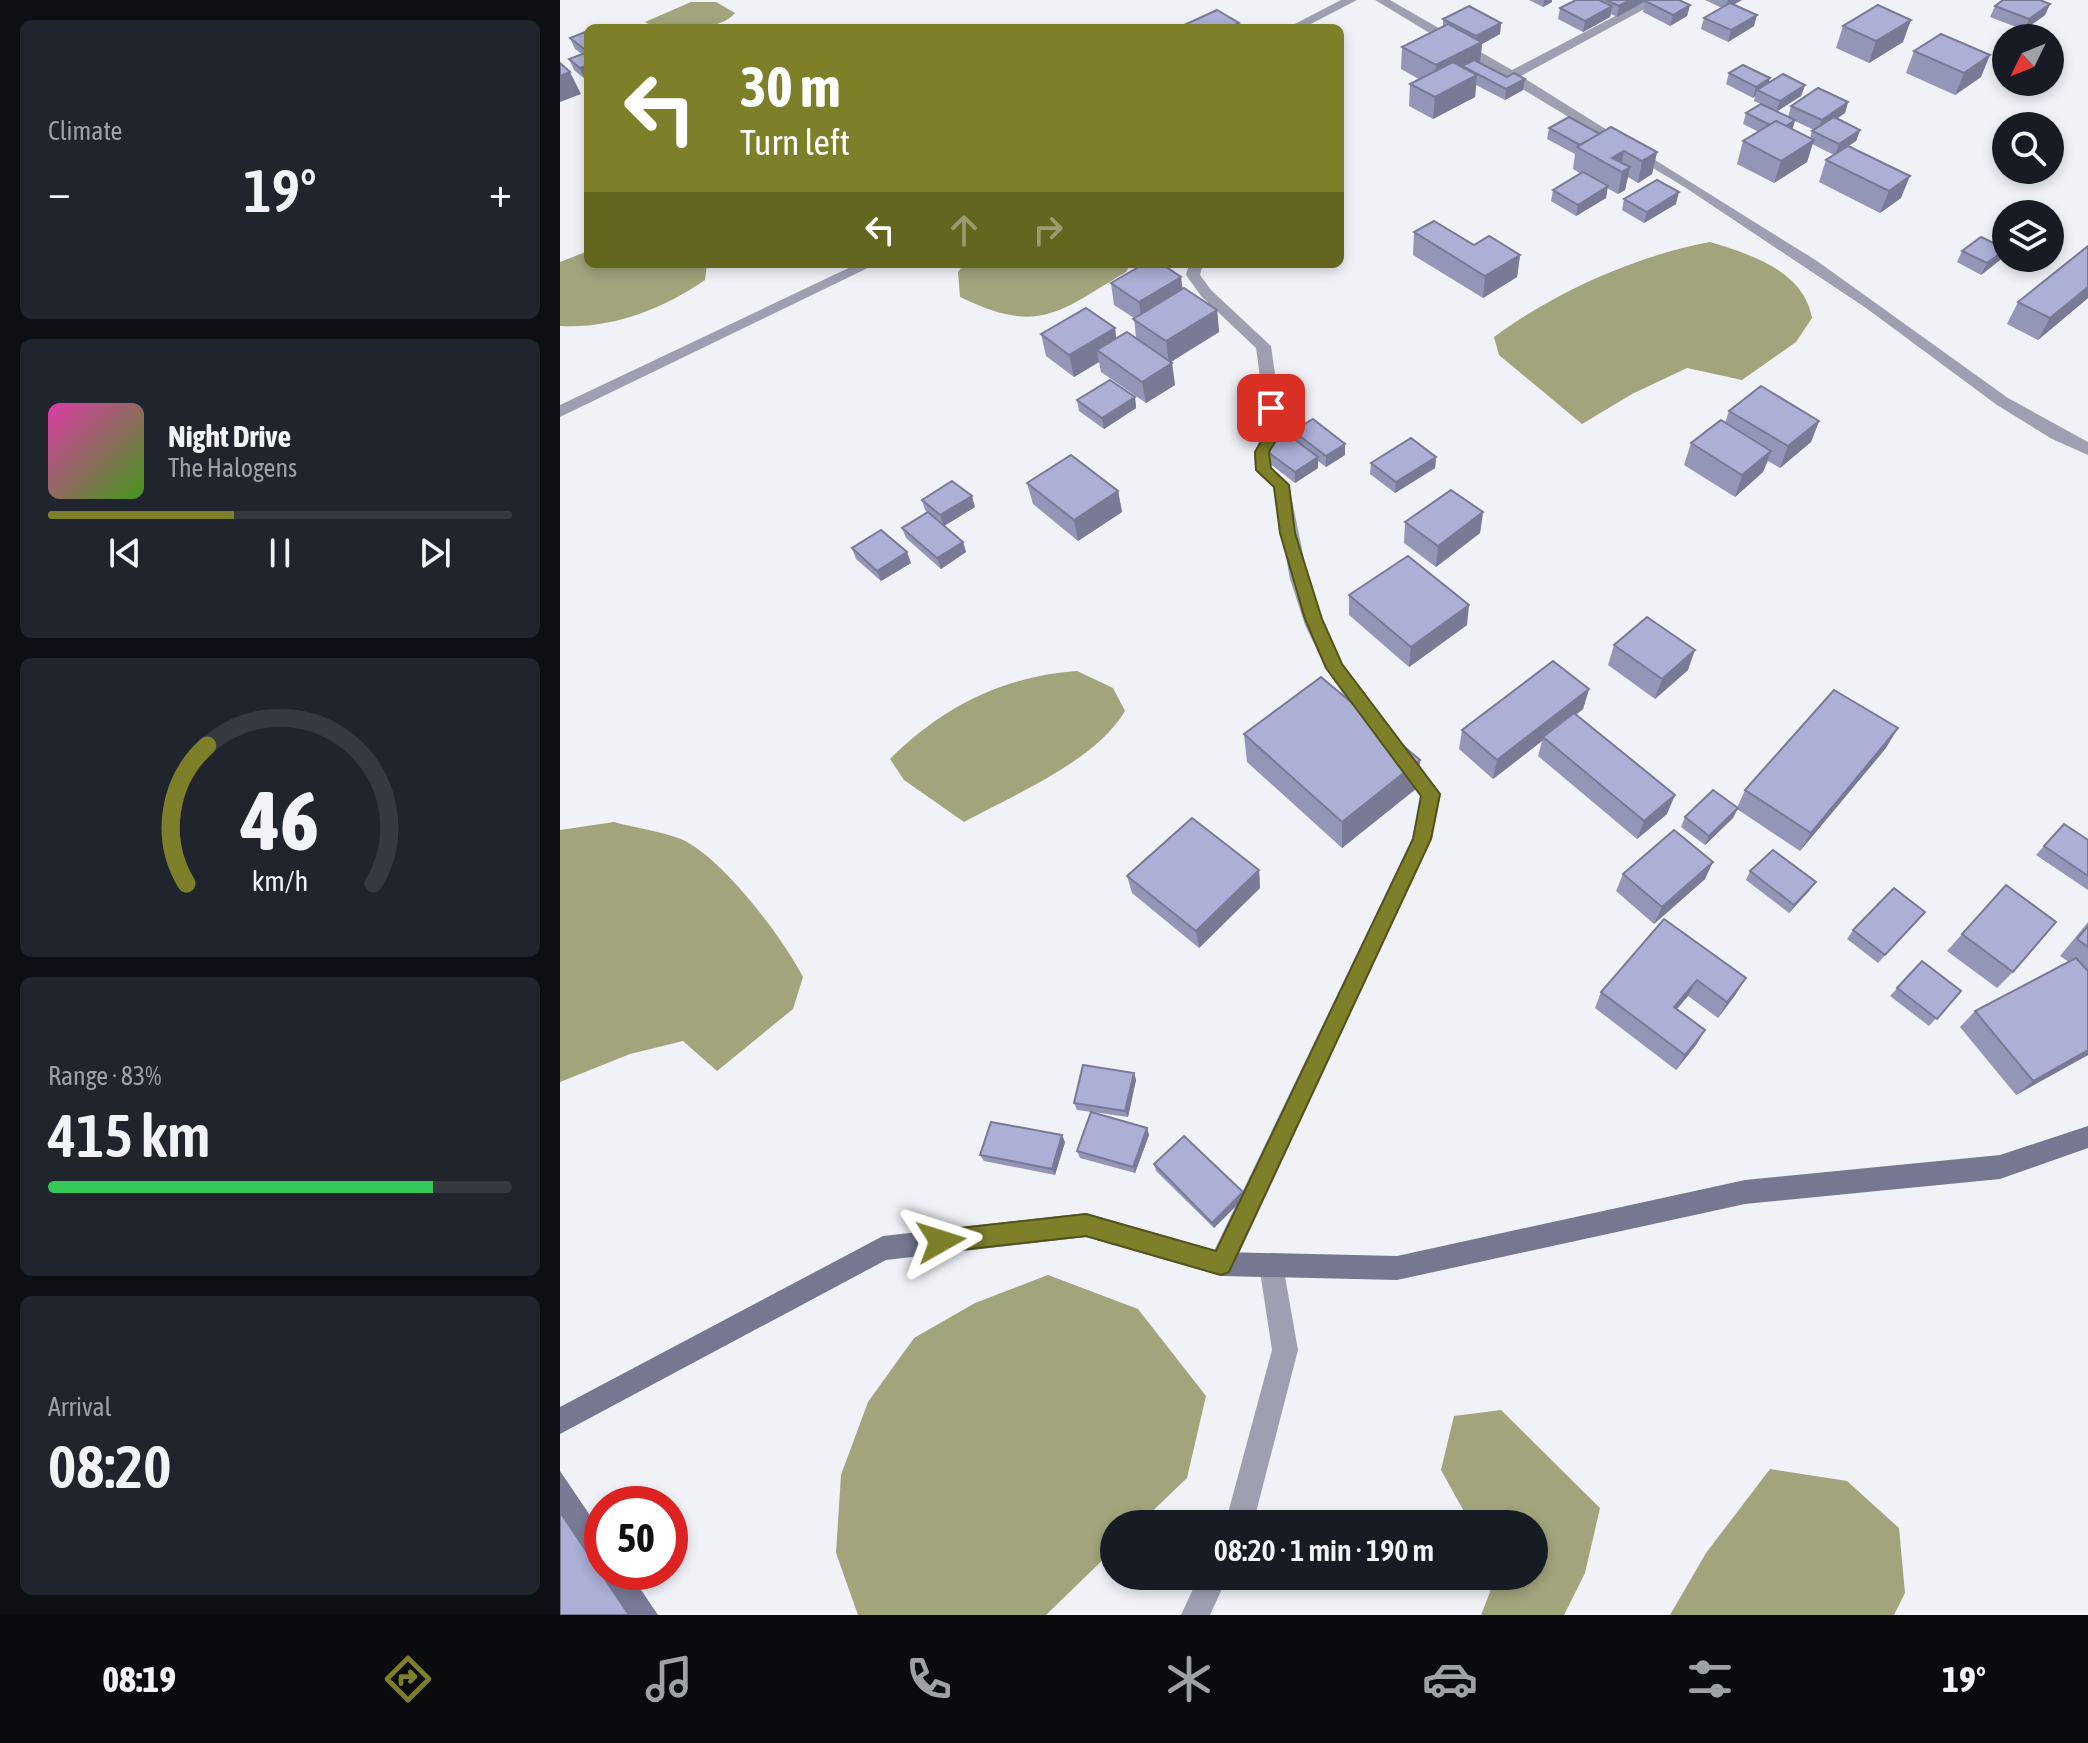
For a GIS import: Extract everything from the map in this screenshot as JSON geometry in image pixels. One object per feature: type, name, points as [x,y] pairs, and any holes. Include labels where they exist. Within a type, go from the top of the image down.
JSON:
[{"type":"main road","points":[[560,1421],[883,1248],[1086,1225],[1221,1264],[1397,1268],[1745,1192],[2000,1167],[2088,1137]]},
{"type":"street","points":[[1301,24],[1351,0]]},
{"type":"street","points":[[1381,0],[1513,75],[1872,306],[1978,388],[2088,449]]},
{"type":"street","points":[[1513,75],[1655,0]]},
{"type":"street","points":[[560,412],[861,268]]},
{"type":"street","points":[[1195,268],[1193,275],[1206,293],[1263,346],[1275,429],[1262,452],[1263,470],[1281,485],[1287,533],[1313,619],[1335,668],[1431,794],[1422,839],[1221,1264]]},
{"type":"street","points":[[1243,1510],[1285,1350],[1271,1265]]},
{"type":"street","points":[[1195,1615],[1207,1590]]},
{"type":"shaded area","points":[[691,2],[716,2],[735,13],[718,24],[645,22]]},
{"type":"shaded area","points":[[1710,242],[1758,259],[1787,276],[1807,302],[1812,318],[1796,342],[1742,380],[1687,368],[1632,394],[1582,424],[1499,355],[1494,337],[1569,291],[1653,256]]},
{"type":"shaded area","points":[[584,253],[584,268],[706,268],[705,280],[654,308],[599,324],[560,326],[560,262]]},
{"type":"shaded area","points":[[961,268],[1128,268],[1064,308],[1029,317],[987,309],[960,297],[958,272]]},
{"type":"shaded area","points":[[1077,671],[1113,688],[1125,711],[1112,729],[1095,746],[1053,775],[964,822],[904,780],[890,759],[931,724],[976,697],[1024,680]]},
{"type":"shaded area","points":[[614,822],[681,839],[697,848],[750,900],[803,977],[793,1009],[717,1071],[683,1041],[630,1054],[560,1082],[560,830]]},
{"type":"shaded area","points":[[1048,1275],[1138,1309],[1206,1396],[1187,1478],[1154,1510],[1100,1510],[1100,1563],[1046,1615],[858,1615],[836,1553],[841,1475],[868,1402],[914,1338],[975,1303]]},
{"type":"shaded area","points":[[1501,1410],[1600,1508],[1585,1573],[1564,1615],[1481,1615],[1490,1590],[1548,1590],[1548,1510],[1463,1510],[1441,1470],[1454,1416]]},
{"type":"shaded area","points":[[1770,1469],[1847,1481],[1899,1528],[1905,1593],[1894,1615],[1670,1615],[1706,1553]]},
{"type":"building","points":[[1576,0],[1599,0],[1612,6],[1585,21],[1560,8]]},
{"type":"building","points":[[1606,0],[1630,0],[1619,6]]},
{"type":"building","points":[[1647,0],[1679,0],[1690,5],[1673,15]]},
{"type":"building","points":[[2003,0],[2040,0],[2050,4],[2029,19],[1995,6]]},
{"type":"building","points":[[1730,3],[1757,15],[1731,30],[1704,18]]},
{"type":"building","points":[[1878,5],[1911,20],[1876,41],[1843,26]]},
{"type":"building","points":[[1469,6],[1501,23],[1476,36],[1443,19]]},
{"type":"building","points":[[1217,10],[1239,23],[1237,24],[1186,24]]},
{"type":"building","points":[[1448,24],[1482,42],[1436,65],[1402,47]]},
{"type":"building","points":[[584,33],[584,49],[570,38]]},
{"type":"building","points":[[1941,34],[1990,55],[1964,73],[1914,51]]},
{"type":"building","points":[[584,53],[584,66],[580,68],[569,59]]},
{"type":"building","points":[[1474,60],[1507,77],[1514,73],[1525,79],[1506,89],[1462,66]]},
{"type":"building","points":[[1453,62],[1477,75],[1435,97],[1410,84]]},
{"type":"building","points":[[560,63],[570,72],[560,76]]},
{"type":"building","points":[[1743,65],[1770,78],[1756,87],[1729,73]]},
{"type":"building","points":[[1783,74],[1805,85],[1780,101],[1757,90]]},
{"type":"building","points":[[1818,88],[1848,102],[1822,120],[1791,106]]},
{"type":"building","points":[[1761,104],[1795,120],[1786,126],[1776,121],[1770,125],[1746,113]]},
{"type":"building","points":[[1569,117],[1600,134],[1580,145],[1549,128]]},
{"type":"building","points":[[1834,117],[1860,130],[1839,144],[1812,131]]},
{"type":"building","points":[[1776,121],[1814,140],[1781,161],[1743,141]]},
{"type":"building","points":[[1611,127],[1657,152],[1642,161],[1624,151],[1612,158],[1630,167],[1622,172],[1577,147]]},
{"type":"building","points":[[1848,146],[1910,176],[1889,191],[1826,160]]},
{"type":"building","points":[[1583,172],[1608,186],[1578,205],[1553,190]]},
{"type":"building","points":[[1657,180],[1679,192],[1647,212],[1624,199]]},
{"type":"building","points":[[1434,221],[1474,245],[1489,236],[1520,255],[1485,276],[1414,232]]},
{"type":"building","points":[[1981,237],[1992,242],[1992,259],[1987,263],[1962,251]]},
{"type":"building","points":[[2088,246],[2088,287],[2050,318],[2018,302],[2056,272],[2064,272],[2064,265]]},
{"type":"building","points":[[1137,268],[1168,268],[1181,277],[1139,302],[1111,283]]},
{"type":"building","points":[[1184,288],[1217,310],[1166,341],[1133,319]]},
{"type":"building","points":[[1086,308],[1115,328],[1069,355],[1041,334]]},
{"type":"building","points":[[1127,332],[1172,363],[1142,382],[1097,350]]},
{"type":"building","points":[[1110,380],[1135,397],[1102,418],[1077,400]]},
{"type":"building","points":[[1761,386],[1819,421],[1788,446],[1729,411]]},
{"type":"building","points":[[1313,419],[1345,444],[1326,456],[1293,431]]},
{"type":"building","points":[[1721,420],[1771,451],[1742,475],[1691,443]]},
{"type":"building","points":[[1287,434],[1318,457],[1295,472],[1264,449]]},
{"type":"building","points":[[1411,438],[1436,457],[1396,482],[1371,463]]},
{"type":"building","points":[[1071,455],[1118,491],[1074,520],[1027,483]]},
{"type":"building","points":[[952,481],[972,496],[940,515],[922,500]]},
{"type":"building","points":[[1451,490],[1483,512],[1438,546],[1405,522]]},
{"type":"building","points":[[928,512],[963,542],[937,558],[902,528]]},
{"type":"building","points":[[881,530],[907,552],[877,571],[852,548]]},
{"type":"building","points":[[1408,556],[1469,605],[1411,647],[1349,595]]},
{"type":"building","points":[[1647,617],[1695,650],[1662,679],[1614,645]]},
{"type":"building","points":[[1553,661],[1589,689],[1497,760],[1462,730]]},
{"type":"building","points":[[1321,677],[1420,760],[1342,822],[1244,734]]},
{"type":"building","points":[[1834,690],[1898,728],[1811,833],[1745,790]]},
{"type":"building","points":[[1574,713],[1675,795],[1644,821],[1543,737]]},
{"type":"building","points":[[1713,790],[1738,808],[1709,836],[1685,817]]},
{"type":"building","points":[[1192,818],[1259,870],[1196,931],[1127,876]]},
{"type":"building","points":[[2064,824],[2088,840],[2088,876],[2044,846]]},
{"type":"building","points":[[1674,830],[1713,862],[1662,907],[1623,874]]},
{"type":"building","points":[[1773,850],[1816,882],[1794,905],[1750,871]]},
{"type":"building","points":[[2006,885],[2056,922],[2013,972],[1962,934]]},
{"type":"building","points":[[1894,888],[1925,912],[1885,955],[1853,930]]},
{"type":"building","points":[[1664,919],[1746,978],[1727,1002],[1697,980],[1674,1007],[1705,1030],[1685,1055],[1601,992]]},
{"type":"building","points":[[2088,926],[2088,947],[2077,939]]},
{"type":"building","points":[[2076,958],[2088,971],[2088,1050],[2033,1081],[1975,1011]]},
{"type":"building","points":[[1922,961],[1961,991],[1937,1019],[1897,988]]},
{"type":"building","points":[[1083,1065],[1134,1073],[1125,1111],[1074,1103]]},
{"type":"building","points":[[1091,1112],[1147,1128],[1133,1167],[1077,1151]]},
{"type":"building","points":[[991,1122],[1062,1135],[1052,1169],[980,1155]]},
{"type":"building","points":[[1184,1136],[1243,1192],[1212,1223],[1154,1164]]},
{"type":"building","points":[[560,1512],[584,1548],[584,1590],[612,1590],[629,1615],[560,1615]]},
{"type":"route","points":[[941,1241],[1086,1225],[1221,1264],[1422,839],[1431,794],[1335,668],[1313,619],[1287,533],[1281,485],[1263,470],[1262,452],[1275,429],[1271,408]]}]
